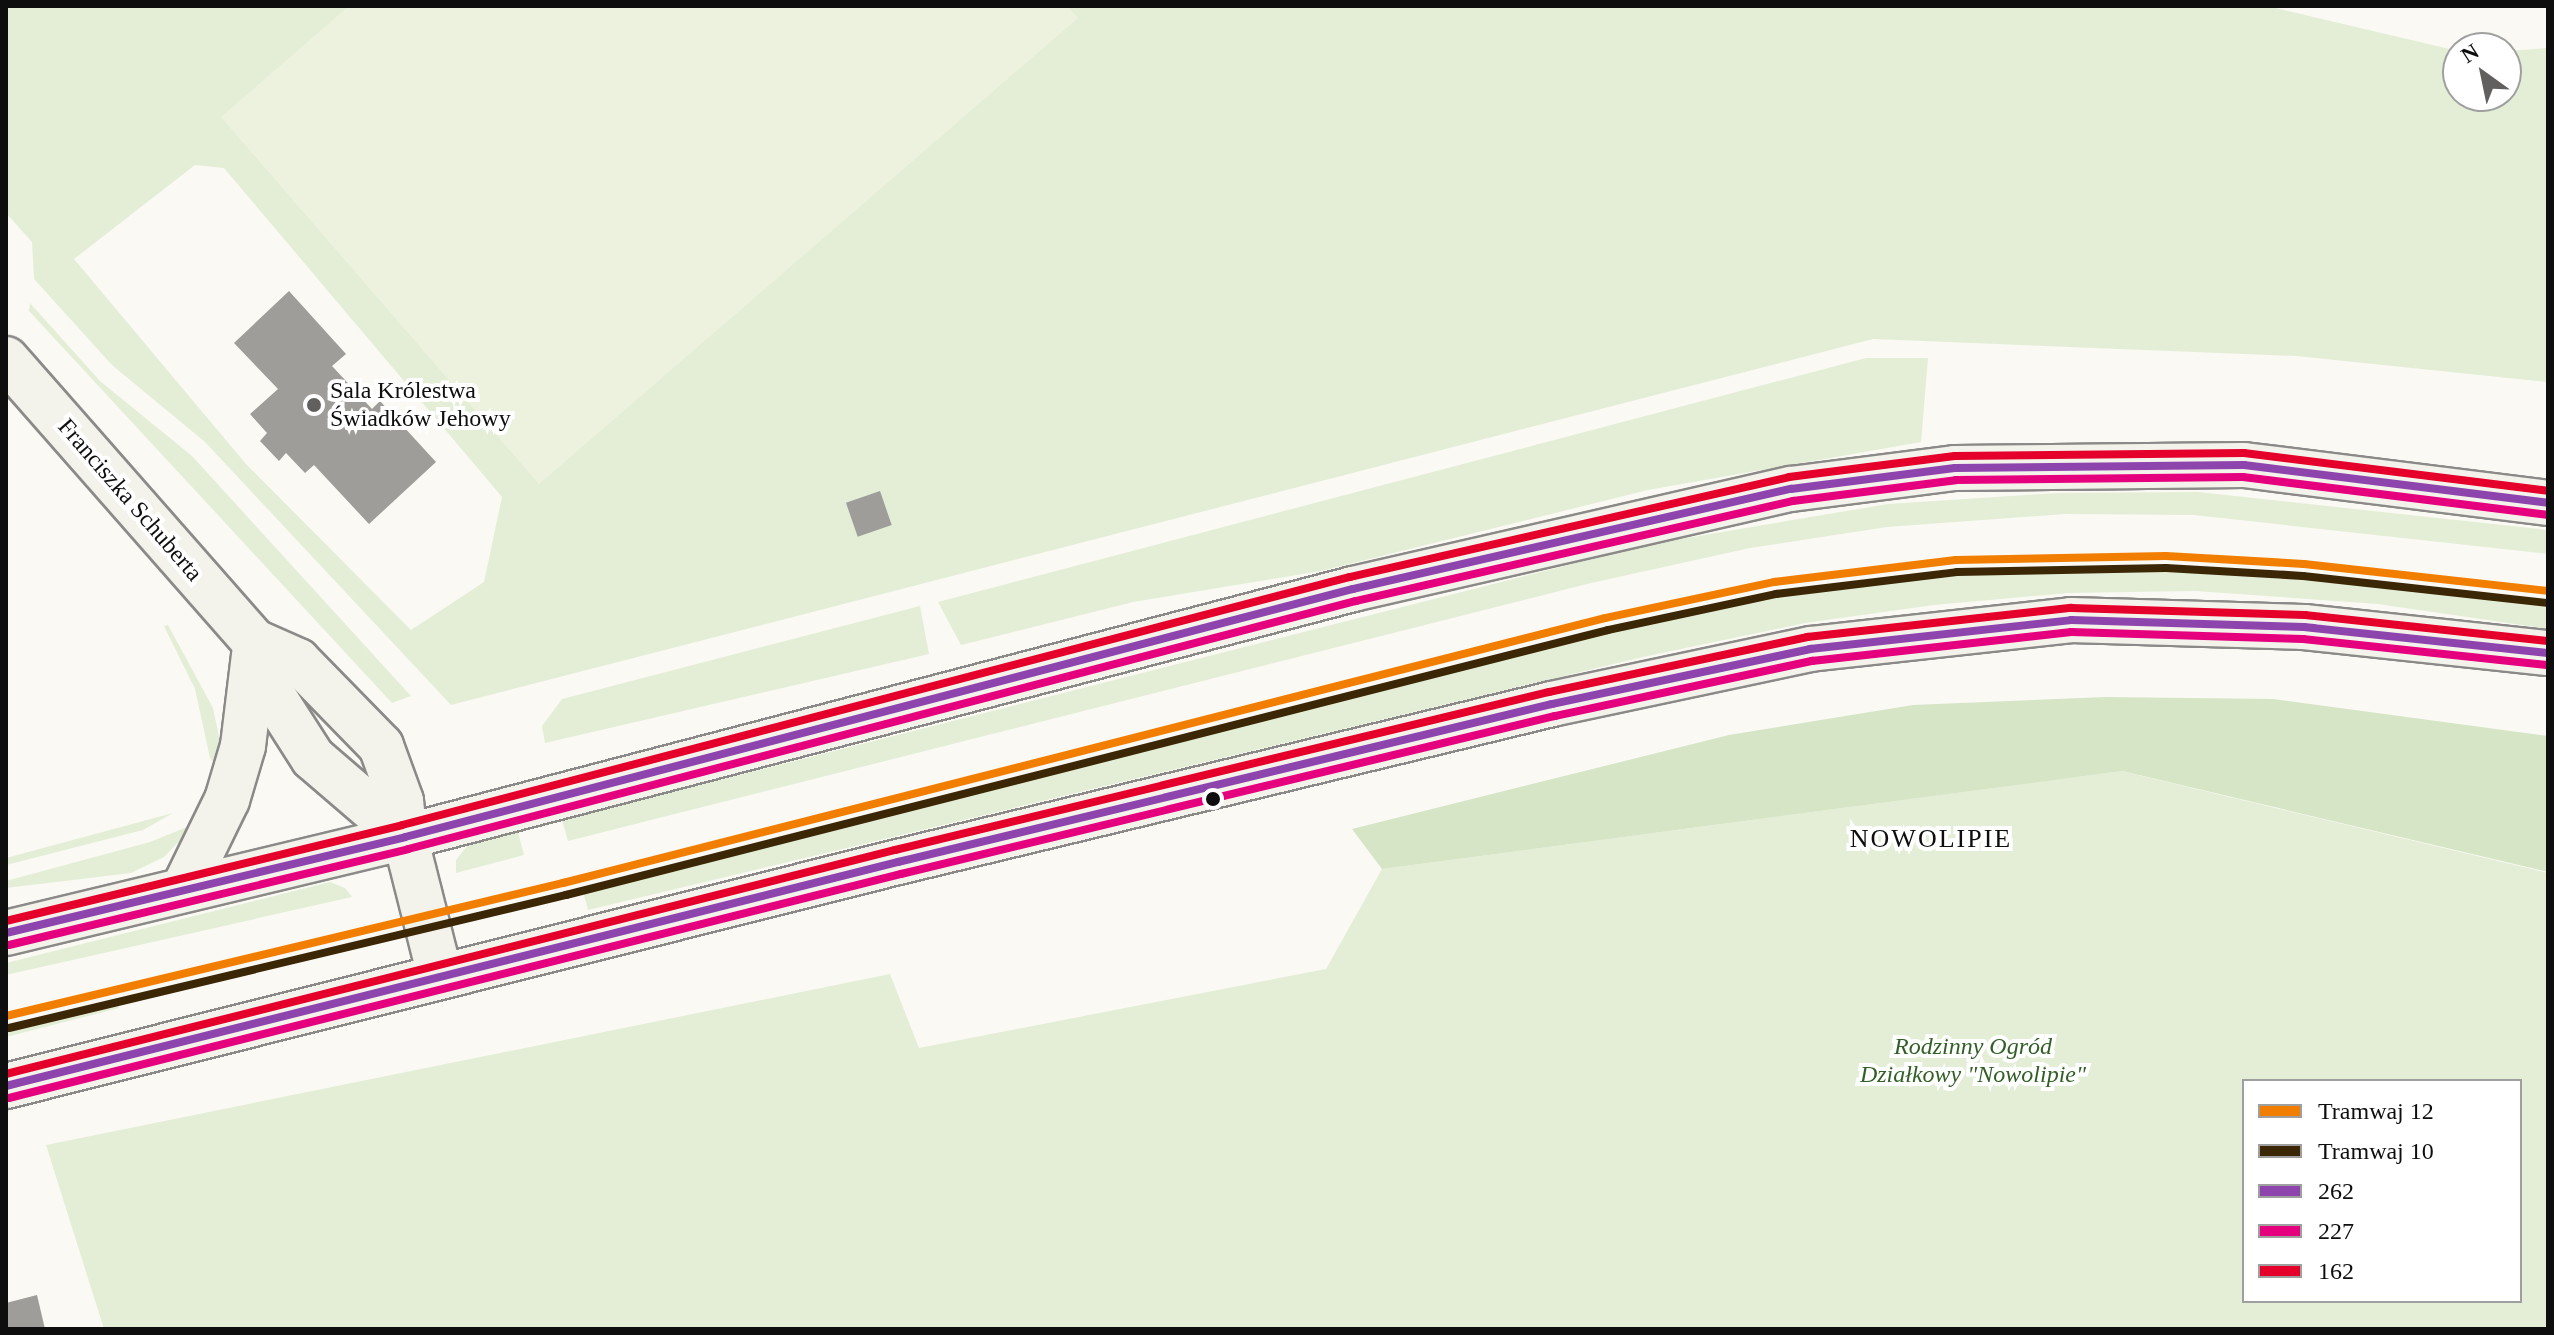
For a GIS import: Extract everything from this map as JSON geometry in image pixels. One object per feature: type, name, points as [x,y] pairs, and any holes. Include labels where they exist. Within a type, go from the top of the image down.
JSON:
[{"type":"main road","name":"Franciszka Schuberta","points":[[6,359],[255,642],[272,694],[313,758],[405,837]]},
{"type":"main road","points":[[6,933],[405,837],[1338,593],[1791,489],[1955,468],[2244,465],[2548,503]]},
{"type":"main road","points":[[6,1086],[440,975],[1552,704],[1810,649],[2071,620],[2304,627],[2548,653]]},
{"type":"main road","name":"Franciszka Schuberta","points":[[255,642],[298,661],[381,746],[401,801],[405,837],[440,975]]},
{"type":"main road","points":[[184,888],[227,800],[243,746],[255,642]]},
{"type":"green space","points":[[6,6],[2267,6],[2442,47],[2442,112],[2522,112],[2522,50],[2548,48],[2548,382],[2296,356],[1873,339],[451,705],[205,442],[112,365],[34,279],[32,242],[6,213]],"holes":[[[195,165],[224,168],[502,497],[484,582],[411,630],[246,464],[74,259]]]},
{"type":"green space","points":[[349,6],[1067,6],[1078,18],[539,484],[221,117]]},
{"type":"green space","points":[[30,303],[100,381],[192,456],[411,696],[392,703],[29,311]]},
{"type":"green space","points":[[1866,358],[1928,358],[1921,442],[1648,490],[1321,571],[1133,602],[961,645],[938,602]]},
{"type":"green space","points":[[2198,492],[2548,530],[2548,554],[2194,515],[2065,514],[1887,527],[1750,548],[1591,583],[568,841],[562,820],[1651,544],[1888,504],[2058,493]]},
{"type":"green space","points":[[2195,566],[2548,603],[2548,629],[2378,604],[2196,591],[2069,593],[1934,605],[1805,623],[1643,657],[588,910],[582,888],[1708,608],[1894,576]]},
{"type":"green space","points":[[920,606],[929,654],[545,743],[542,726],[562,699]]},
{"type":"green space","points":[[168,625],[213,708],[220,741],[219,769],[210,758],[195,689],[164,626]]},
{"type":"green space","points":[[2106,697],[2273,699],[2548,736],[2548,872],[2122,771],[1382,869],[1352,829],[1729,735],[1913,705]]},
{"type":"green space","name":"Rodzinny Ogród Działkowy \"Nowolipie\"","points":[[2121,771],[2548,873],[2548,1329],[104,1329],[46,1145],[890,974],[919,1048],[1326,969],[1382,869]]},
{"type":"green space","points":[[173,813],[143,830],[6,865],[6,858]]},
{"type":"green space","points":[[197,823],[164,857],[131,873],[6,888],[6,881],[150,842]]},
{"type":"green space","points":[[518,832],[524,855],[456,873],[456,860],[468,845]]},
{"type":"green space","points":[[330,882],[345,888],[352,897],[6,975],[6,963]]},
{"type":"green space","points":[[117,999],[119,1008],[6,1037],[6,1025]]},
{"type":"building","name":"Sala Królestwa Świadków Jehowy","points":[[289,291],[346,354],[332,366],[372,409],[380,401],[436,462],[369,524],[314,465],[305,473],[286,453],[279,461],[260,441],[267,433],[250,414],[278,389],[234,343]]},
{"type":"building","points":[[880,491],[892,525],[858,537],[846,503]]},
{"type":"building","points":[[37,1295],[45,1329],[6,1329],[6,1303]]},
{"type":"tram line","name":"12","points":[[6,1016],[563,883],[1605,618],[1774,582],[1956,560],[2166,556],[2304,564],[2548,591]]},
{"type":"tram line","name":"10","points":[[9,1028],[566,895],[1608,630],[1776,594],[1957,572],[2166,568],[2303,576],[2547,603]]},
{"type":"transit line","name":"162","points":[[6,921],[402,825],[1350,577],[1789,477],[1955,456],[2244,453],[2548,491]]},
{"type":"transit line","name":"262","points":[[6,933],[405,837],[1353,589],[1791,489],[1955,468],[2244,465],[2548,503]]},
{"type":"transit line","name":"227","points":[[9,945],[408,849],[1356,601],[1793,501],[1956,480],[2243,477],[2547,515]]},
{"type":"transit line","name":"162","points":[[6,1074],[895,850],[1549,692],[1807,637],[2071,608],[2305,615],[2548,641]]},
{"type":"transit line","name":"262","points":[[6,1086],[898,862],[1552,704],[1810,649],[2071,620],[2304,627],[2548,653]]},
{"type":"transit line","name":"227","points":[[9,1098],[901,874],[1555,716],[1812,661],[2071,632],[2303,639],[2547,665]]},
{"type":"place","name":"Sala Królestwa Świadków Jehowy","points":[[314,405]]},
{"type":"district","name":"NOWOLIPIE","points":[[1931,839]]}]
